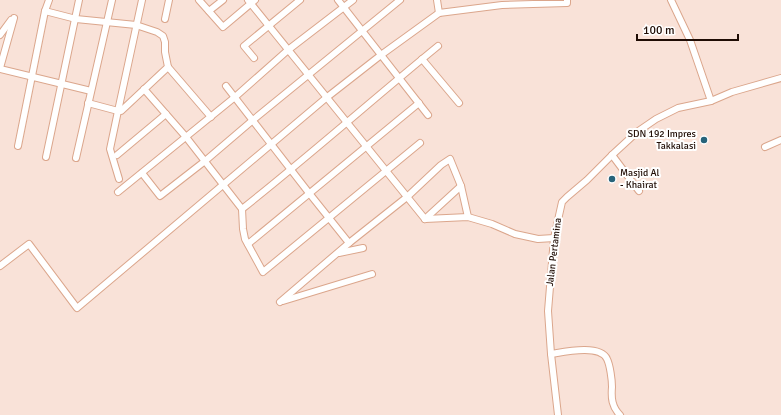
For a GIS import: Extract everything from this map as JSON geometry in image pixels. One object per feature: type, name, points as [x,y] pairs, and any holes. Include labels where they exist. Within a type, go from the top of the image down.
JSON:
[{"type":"street","points":[[18,146],[48,0]]},
{"type":"street","points":[[46,156],[79,0]]},
{"type":"street","points":[[76,158],[112,0]]},
{"type":"street","points":[[119,179],[110,149],[142,0]]},
{"type":"street","points":[[165,19],[169,0]]},
{"type":"street","points":[[200,0],[223,27],[251,1],[326,98],[425,219]]},
{"type":"street","points":[[209,11],[223,0]]},
{"type":"street","points":[[254,58],[244,46],[300,0]]},
{"type":"street","points":[[338,0],[428,115]]},
{"type":"street","points":[[118,192],[235,97],[288,50],[353,0]]},
{"type":"street","points":[[142,173],[160,196],[205,161],[400,0]]},
{"type":"street","points":[[437,0],[439,13]]},
{"type":"street","points":[[0,266],[29,244],[76,308],[326,98],[381,55],[439,13],[502,5],[567,3],[567,0]]},
{"type":"street","points":[[671,0],[690,40],[711,101]]},
{"type":"street","points":[[45,11],[76,18],[136,26],[157,32],[163,36],[165,42],[168,67],[211,117]]},
{"type":"street","points":[[0,35],[14,18],[0,69],[91,91]]},
{"type":"street","points":[[242,209],[291,170],[438,46]]},
{"type":"street","points":[[422,59],[459,103]]},
{"type":"street","points":[[88,103],[121,111],[168,67]]},
{"type":"street","name":"Jalan Pertamina","points":[[558,415],[548,311],[554,238],[562,202],[567,196],[587,180],[612,154],[637,132],[656,119],[678,108],[711,101],[732,92],[781,78]]},
{"type":"street","points":[[226,86],[349,243]]},
{"type":"street","points":[[144,89],[186,137],[242,209],[245,240],[263,272],[420,143]]},
{"type":"street","points":[[248,244],[419,103]]},
{"type":"street","points":[[117,155],[166,114]]},
{"type":"street","points":[[765,147],[781,140]]},
{"type":"street","points":[[612,154],[639,191]]},
{"type":"street","points":[[372,274],[280,302],[349,243],[407,197],[441,165],[450,159],[461,186],[468,217]]},
{"type":"street","points":[[425,219],[461,186]]},
{"type":"street","points":[[425,219],[468,217],[492,224],[515,234],[538,239],[554,238]]},
{"type":"street","points":[[336,254],[363,248]]},
{"type":"street","points":[[551,354],[577,350],[598,352],[603,355],[607,359],[612,380],[612,399],[615,411],[620,415]]},
{"type":"place","name":"SDN 192 Impres Takkalasi","points":[[704,140]]},
{"type":"place","name":"Masjid Al - Khairat","points":[[612,179]]}]
